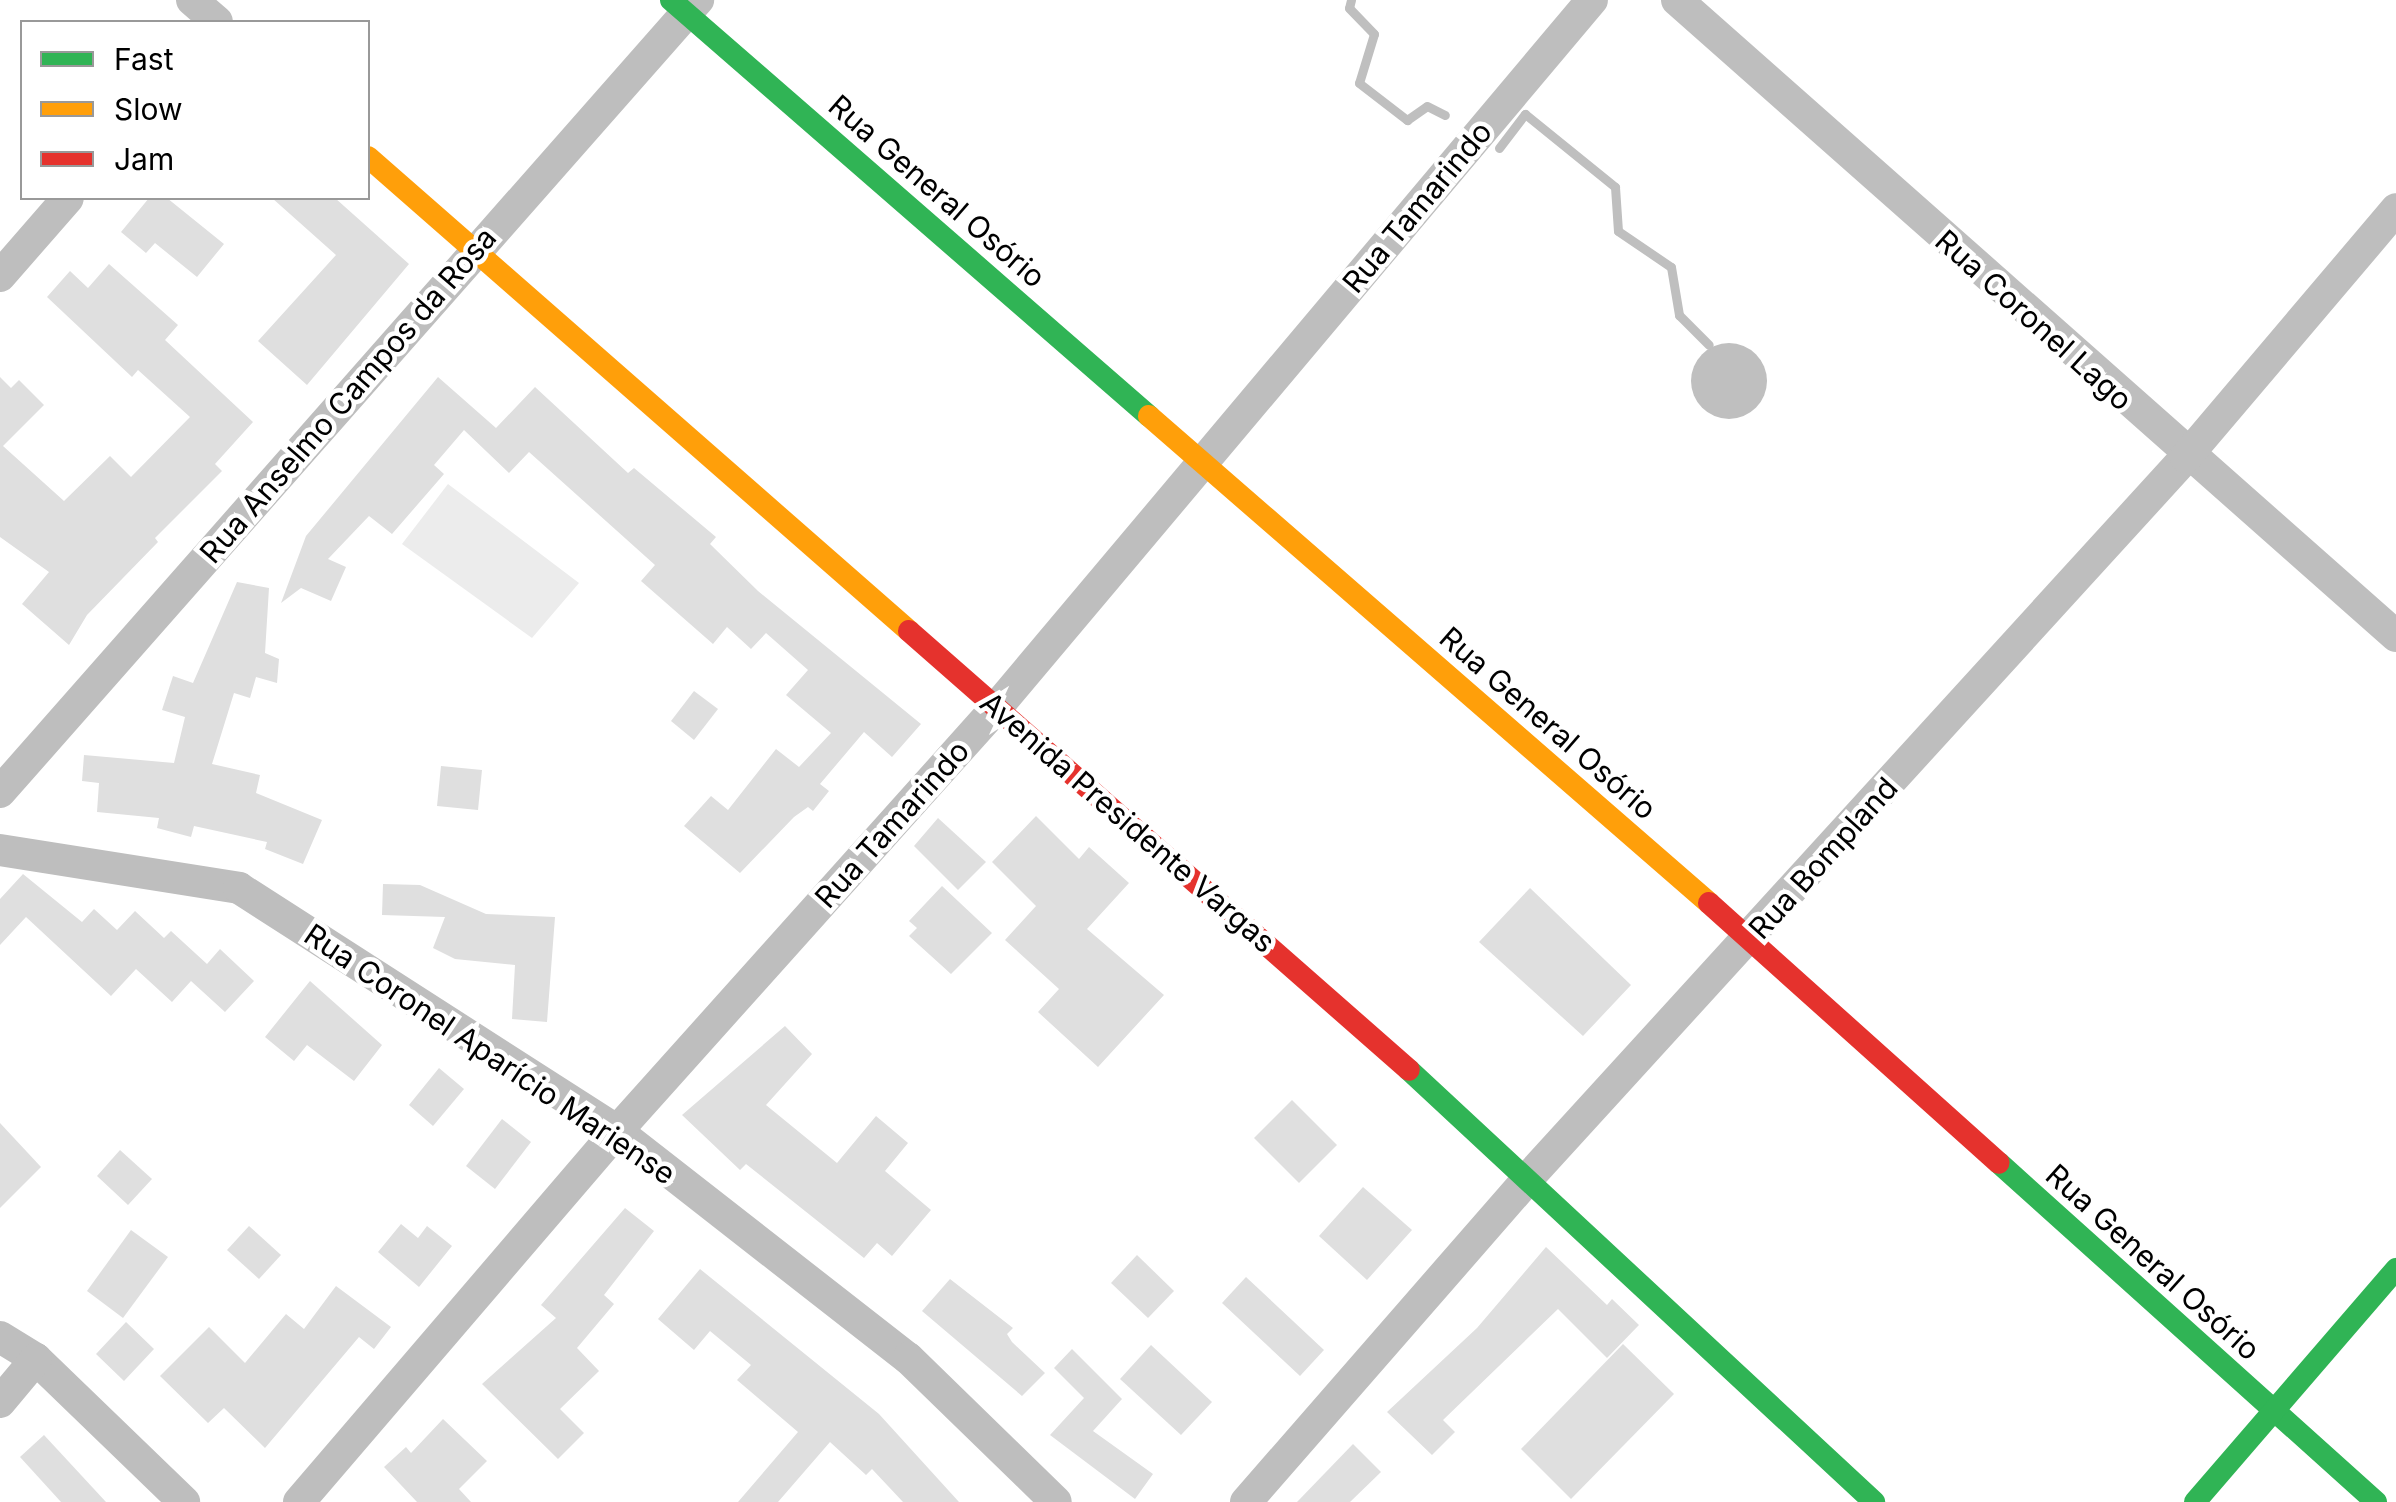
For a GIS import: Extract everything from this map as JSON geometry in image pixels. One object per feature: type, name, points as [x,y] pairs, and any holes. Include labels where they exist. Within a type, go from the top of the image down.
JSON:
[{"type":"street","points":[[192,0],[215,20]]},
{"type":"street","name":"Rua Tamarindo","points":[[298,1502],[617,1131],[996,707],[1592,0]]},
{"type":"street","name":"Rua Coronel Lago","points":[[1677,0],[2186,457],[2396,636]]},
{"type":"street","name":"Rua General Osório","points":[[685,5],[1750,939],[2376,1502]]},
{"type":"street","name":"Rua Anselmo Campos da Rosa","points":[[0,792],[685,5]]},
{"type":"street","name":"Avenida Presidente Vargas","points":[[370,159],[1530,1176],[1874,1502]]},
{"type":"street","points":[[0,276],[66,200]]},
{"type":"street","name":"Rua Bompland","points":[[1246,1502],[1530,1176],[2186,457],[2396,209]]},
{"type":"street","name":"Rua Coronel Aparício Mariense","points":[[0,850],[239,888],[617,1131],[908,1358],[1056,1502]]},
{"type":"street","points":[[2196,1502],[2396,1269]]},
{"type":"street","points":[[0,1338],[36,1359],[184,1502]]},
{"type":"street","points":[[0,1402],[36,1359]]},
{"type":"shaded area","points":[[1729,343],[1756,354],[1767,381],[1756,408],[1729,419],[1702,408],[1691,381],[1702,354]]},
{"type":"shaded area","points":[[448,484],[579,583],[532,638],[402,544]]},
{"type":"building","points":[[147,200],[169,200],[224,244],[197,277],[155,243],[146,253],[121,232]]},
{"type":"building","points":[[274,200],[337,200],[409,264],[307,385],[258,341],[336,255]]},
{"type":"building","points":[[109,264],[178,325],[165,340],[253,422],[215,464],[222,471],[155,538],[158,542],[87,615],[69,645],[22,604],[49,572],[0,537],[0,377],[11,388],[19,380],[44,405],[3,446],[64,501],[110,456],[131,477],[190,417],[138,370],[132,377],[47,297],[70,271],[88,288]]},
{"type":"building","points":[[438,377],[496,428],[535,387],[628,473],[634,468],[716,537],[710,544],[758,591],[921,724],[892,757],[864,732],[820,784],[829,791],[813,811],[808,807],[794,817],[740,873],[684,826],[711,796],[728,810],[776,749],[799,767],[831,733],[786,695],[808,670],[766,633],[751,649],[727,627],[713,644],[641,581],[655,565],[529,452],[509,473],[464,430],[434,465],[444,474],[392,534],[369,516],[328,559],[346,567],[331,601],[301,588],[281,603],[306,536]]},
{"type":"building","points":[[237,582],[269,588],[265,653],[279,659],[277,683],[256,677],[250,698],[234,693],[212,764],[260,775],[256,793],[322,820],[303,864],[265,849],[267,842],[194,826],[191,837],[157,828],[159,818],[97,812],[99,783],[82,781],[84,755],[174,763],[185,717],[162,710],[173,676],[193,683]]},
{"type":"building","points":[[694,691],[718,709],[694,740],[671,721]]},
{"type":"building","points":[[441,766],[482,770],[478,810],[437,806]]},
{"type":"building","points":[[1036,816],[1079,859],[1089,847],[1129,883],[1087,929],[1164,995],[1098,1067],[1038,1012],[1059,989],[1005,940],[1036,906],[992,862]]},
{"type":"building","points":[[938,818],[986,862],[958,890],[914,846]]},
{"type":"building","points":[[23,874],[82,922],[94,909],[117,930],[135,911],[164,938],[171,931],[207,964],[220,949],[254,981],[225,1012],[191,981],[172,1002],[136,969],[111,996],[26,917],[0,945],[0,899]]},
{"type":"building","points":[[383,884],[420,885],[486,914],[555,917],[547,1022],[512,1019],[515,965],[455,959],[433,948],[445,917],[382,915]]},
{"type":"building","points":[[942,886],[992,933],[951,974],[909,936],[917,928],[909,921]]},
{"type":"building","points":[[1530,888],[1631,985],[1583,1036],[1479,942]]},
{"type":"building","points":[[310,981],[382,1045],[354,1081],[307,1045],[294,1061],[265,1037]]},
{"type":"building","points":[[785,1026],[812,1054],[766,1105],[837,1163],[876,1116],[908,1143],[885,1171],[931,1210],[892,1256],[877,1243],[864,1258],[746,1164],[740,1170],[682,1115]]},
{"type":"building","points":[[439,1068],[464,1089],[433,1126],[409,1105]]},
{"type":"building","points":[[1292,1100],[1337,1145],[1299,1183],[1254,1138]]},
{"type":"building","points":[[502,1119],[531,1142],[495,1189],[466,1166]]},
{"type":"building","points":[[0,1123],[41,1167],[0,1208]]},
{"type":"building","points":[[120,1150],[152,1179],[128,1205],[97,1176]]},
{"type":"building","points":[[1363,1187],[1412,1230],[1367,1280],[1319,1236]]},
{"type":"building","points":[[625,1208],[654,1231],[604,1295],[614,1304],[577,1348],[599,1371],[560,1409],[584,1433],[558,1459],[482,1384],[556,1318],[541,1305]]},
{"type":"building","points":[[401,1224],[418,1238],[427,1226],[452,1246],[419,1287],[378,1252]]},
{"type":"building","points":[[249,1226],[281,1255],[259,1279],[227,1250]]},
{"type":"building","points":[[131,1230],[168,1257],[123,1318],[87,1291]]},
{"type":"building","points":[[1546,1247],[1607,1305],[1612,1299],[1639,1325],[1607,1358],[1558,1309],[1443,1420],[1455,1432],[1432,1455],[1387,1412],[1477,1328]]},
{"type":"building","points":[[1137,1255],[1174,1291],[1148,1318],[1111,1283]]},
{"type":"building","points":[[700,1269],[879,1414],[959,1502],[903,1502],[872,1469],[866,1475],[830,1442],[778,1502],[738,1502],[798,1432],[737,1380],[751,1365],[710,1331],[694,1350],[658,1319]]},
{"type":"building","points":[[1246,1277],[1324,1350],[1300,1376],[1222,1303]]},
{"type":"building","points":[[950,1279],[1013,1328],[1007,1334],[1012,1342],[1045,1373],[1022,1396],[922,1311]]},
{"type":"building","points":[[336,1286],[391,1327],[374,1349],[359,1337],[265,1448],[224,1408],[208,1423],[160,1376],[209,1327],[245,1363],[286,1314],[304,1329]]},
{"type":"building","points":[[126,1322],[154,1349],[124,1381],[96,1354]]},
{"type":"building","points":[[1623,1344],[1674,1394],[1571,1499],[1521,1449]]},
{"type":"building","points":[[1151,1345],[1212,1402],[1181,1435],[1120,1379]]},
{"type":"building","points":[[1072,1349],[1122,1399],[1093,1431],[1153,1474],[1135,1499],[1050,1435],[1084,1398],[1054,1368]]},
{"type":"building","points":[[443,1419],[487,1461],[459,1489],[471,1502],[417,1502],[384,1467],[406,1447],[411,1453]]},
{"type":"building","points":[[44,1435],[106,1502],[61,1502],[20,1457]]},
{"type":"building","points":[[1353,1444],[1381,1472],[1350,1502],[1297,1502]]},
{"type":"waterway","points":[[1351,0],[1349,8],[1374,34],[1359,83],[1407,120],[1427,106],[1445,115]]},
{"type":"waterway","points":[[1499,148],[1525,114],[1615,187],[1618,231],[1671,267],[1679,315],[1709,345]]},
{"type":"traffic: fast","points":[[671,0],[1149,416]]},
{"type":"traffic: fast","points":[[1409,1070],[1874,1502]]},
{"type":"traffic: fast","points":[[1999,1163],[2376,1502]]},
{"type":"traffic: fast","points":[[2195,1502],[2396,1269]]},
{"type":"traffic: slow","points":[[370,159],[909,631]]},
{"type":"traffic: slow","points":[[1149,416],[1709,903]]},
{"type":"traffic: jam","points":[[909,631],[1409,1070]]},
{"type":"traffic: jam","points":[[1709,903],[1999,1163]]}]
